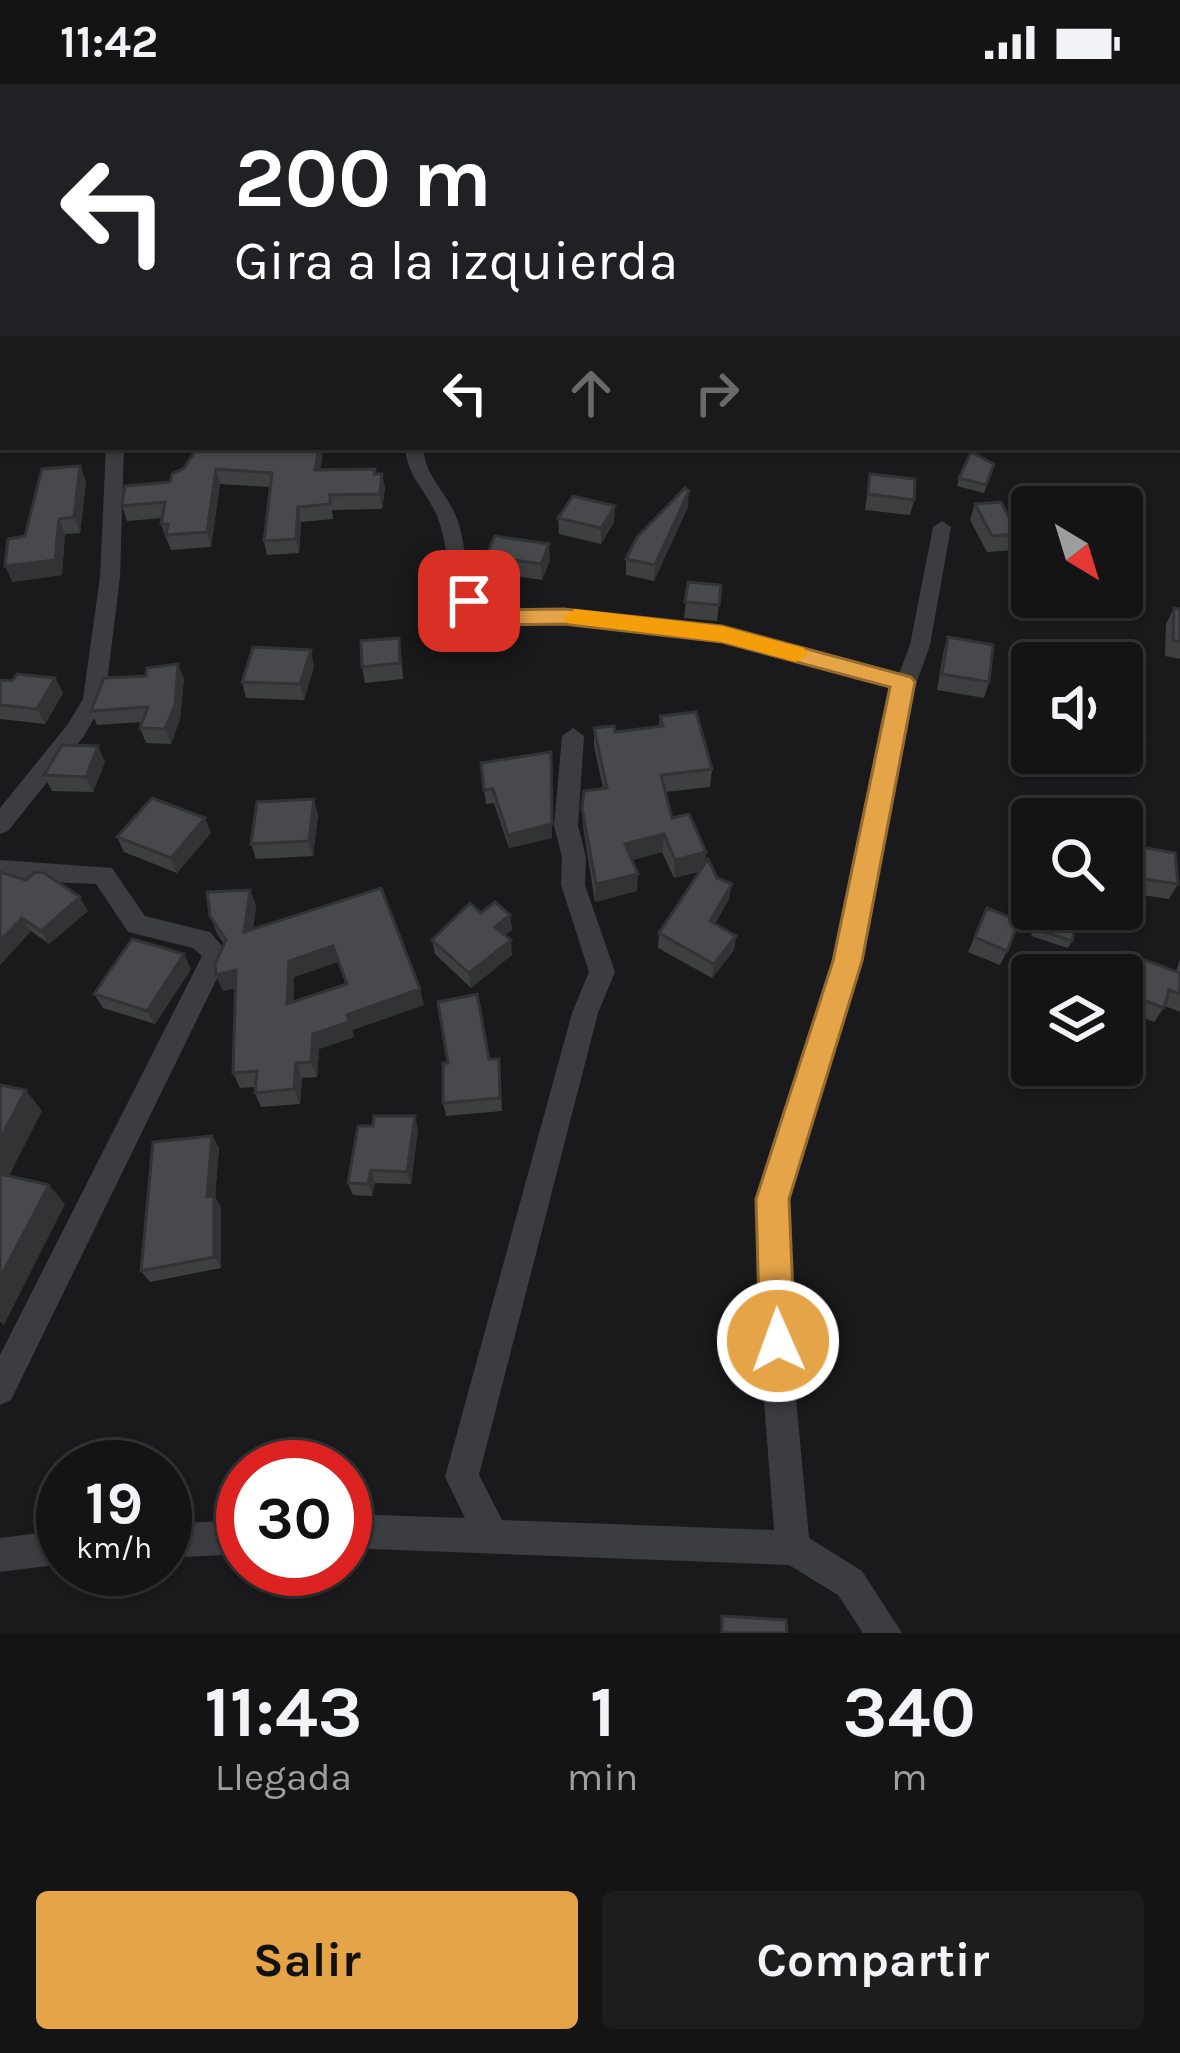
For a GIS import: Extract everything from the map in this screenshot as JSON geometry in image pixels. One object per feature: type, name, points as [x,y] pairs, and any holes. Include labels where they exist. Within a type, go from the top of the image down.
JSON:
[{"type":"street","points":[[0,825],[76,730],[94,698],[110,577],[115,450]]},
{"type":"street","points":[[414,450],[421,485],[442,506],[455,540],[469,601],[487,617],[564,616],[722,634],[903,682]]},
{"type":"street","points":[[793,1548],[779,1388],[772,1199],[848,961],[903,682],[920,645],[942,526]]},
{"type":"street","points":[[493,1538],[462,1477],[586,1013],[602,972],[573,885],[574,857],[566,826],[573,736]]},
{"type":"street","points":[[0,871],[103,874],[137,925],[201,939],[216,954],[0,1389]]},
{"type":"street","points":[[372,1532],[793,1548],[850,1582],[884,1633]]},
{"type":"street","points":[[0,1555],[36,1550]]},
{"type":"building","points":[[196,450],[318,450],[315,470],[375,469],[374,474],[382,474],[380,494],[330,495],[330,504],[298,507],[296,539],[264,541],[272,473],[216,469],[207,532],[166,535],[168,524],[161,524],[165,502],[122,506],[125,486],[170,482],[172,474],[184,468]]},
{"type":"building","points":[[971,452],[994,464],[986,485],[959,478]]},
{"type":"building","points":[[80,466],[74,517],[59,519],[55,560],[5,566],[8,539],[25,536],[42,469]]},
{"type":"building","points":[[870,474],[915,479],[914,500],[868,494]]},
{"type":"building","points":[[685,488],[689,491],[655,565],[626,559],[637,537]]},
{"type":"building","points":[[573,496],[615,506],[601,528],[558,518]]},
{"type":"building","points":[[1001,502],[1011,521],[1011,535],[992,536],[975,504]]},
{"type":"building","points":[[495,536],[549,544],[541,564],[486,556]]},
{"type":"building","points":[[688,582],[721,585],[719,605],[685,602]]},
{"type":"building","points":[[1174,608],[1180,609],[1180,642],[1173,640]]},
{"type":"building","points":[[948,637],[993,645],[989,682],[942,674]]},
{"type":"building","points":[[399,638],[400,663],[362,667],[361,641]]},
{"type":"building","points":[[253,647],[311,650],[300,684],[242,682]]},
{"type":"building","points":[[178,664],[175,705],[165,729],[140,728],[148,707],[91,711],[104,678],[146,676],[147,668]]},
{"type":"building","points":[[17,674],[55,678],[37,709],[0,705],[0,680],[12,681]]},
{"type":"building","points":[[696,712],[712,769],[661,775],[672,818],[689,814],[706,852],[675,860],[664,834],[625,844],[638,874],[596,884],[582,808],[584,791],[607,788],[594,728],[614,726],[615,732],[663,726],[660,716]]},
{"type":"building","points":[[62,745],[98,746],[86,777],[44,775]]},
{"type":"building","points":[[551,752],[552,824],[508,835],[493,789],[484,790],[481,763]]},
{"type":"building","points":[[152,798],[205,818],[171,858],[117,837]]},
{"type":"building","points":[[314,799],[309,841],[251,844],[257,802]]},
{"type":"building","points":[[1143,847],[1175,853],[1178,884],[1143,879]]},
{"type":"building","points":[[708,859],[717,878],[732,884],[710,921],[736,936],[714,964],[659,933]]},
{"type":"building","points":[[0,872],[26,880],[35,872],[44,873],[80,897],[41,931],[22,918],[0,941]]},
{"type":"building","points":[[381,888],[420,989],[347,1015],[349,1022],[313,1034],[311,1062],[296,1063],[294,1089],[255,1093],[257,1071],[233,1073],[236,970],[216,975],[215,964],[226,940],[210,916],[207,892],[250,890],[244,932]],"holes":[[[333,946],[347,984],[287,1004],[289,961]]]},
{"type":"building","points":[[495,902],[510,915],[495,927],[511,940],[469,973],[432,940],[470,903],[481,913]]},
{"type":"building","points":[[987,908],[1011,918],[1011,930],[1015,930],[1007,951],[975,937]]},
{"type":"building","points":[[1038,930],[1074,930],[1072,941]]},
{"type":"building","points":[[132,939],[184,954],[147,1011],[94,994]]},
{"type":"building","points":[[1143,959],[1180,973],[1180,994],[1169,990],[1164,1008],[1143,1000]]},
{"type":"building","points":[[477,994],[489,1059],[499,1059],[500,1098],[443,1103],[443,1063],[448,1063],[438,1002]]},
{"type":"building","points":[[0,1085],[26,1090],[0,1139]]},
{"type":"building","points":[[374,1116],[415,1116],[407,1172],[371,1170],[368,1184],[348,1183],[358,1126],[373,1126]]},
{"type":"building","points":[[212,1136],[207,1197],[214,1195],[214,1257],[141,1271],[153,1142]]},
{"type":"building","points":[[0,1174],[49,1185],[0,1278]]},
{"type":"building","points":[[722,1616],[786,1620],[787,1633],[722,1633]]},
{"type":"slow traffic","points":[[575,617],[722,634],[796,654]]},
{"type":"route","points":[[469,601],[487,617],[564,616],[722,634],[903,682],[848,961],[772,1199],[778,1341]]}]
